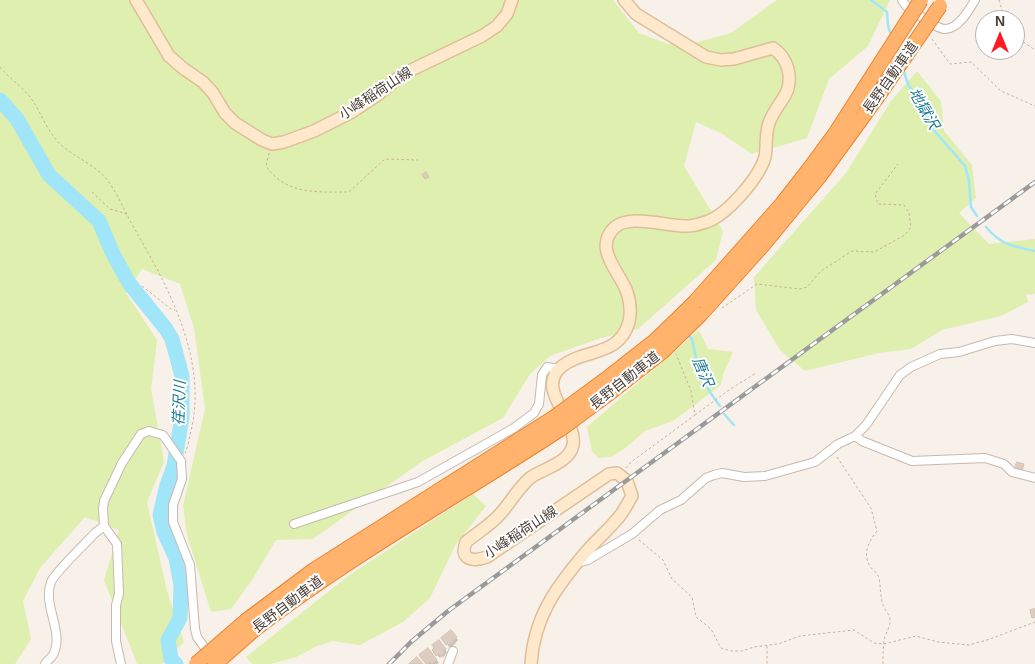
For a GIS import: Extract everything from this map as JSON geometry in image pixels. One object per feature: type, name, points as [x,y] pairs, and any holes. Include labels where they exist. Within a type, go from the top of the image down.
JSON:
[{"type":"highway","name":"長野自動車道","points":[[815,173],[835,134],[921,0]]},
{"type":"highway","name":"長野自動車道","points":[[196,664],[251,625],[314,570],[559,422],[664,348],[698,309],[760,229],[815,173],[878,96],[942,3]]},
{"type":"highway","name":"長野自動車道","points":[[216,664],[251,625]]},
{"type":"main road","points":[[136,0],[169,56],[203,82],[225,113],[236,123],[262,140],[272,144]]},
{"type":"main road","name":"小峰稲荷山線","points":[[272,144],[284,142],[314,131],[352,112],[402,74],[482,36],[497,26],[507,14],[512,0]]},
{"type":"main road","points":[[559,369],[573,360],[611,347],[626,331],[630,319],[627,292],[607,255],[609,235],[615,226],[625,222],[636,221],[690,226],[707,222],[723,213],[738,199],[759,169],[765,156],[769,124],[773,113],[786,96],[790,86],[786,61],[781,53],[773,48],[721,60],[706,57],[636,14],[624,0]]},
{"type":"main road","name":"小峰稲荷山線","points":[[559,369],[554,379],[553,389],[555,397],[572,430],[573,445],[570,453],[564,459],[530,478],[500,515],[466,542],[465,554],[468,558],[477,560],[487,557],[609,474],[618,473],[620,475]]},
{"type":"main road","points":[[531,664],[533,642],[538,622],[552,595],[622,513],[632,496],[627,482],[620,475]]},
{"type":"street","points":[[902,0],[908,8],[938,27],[945,29],[951,28],[965,16],[976,0]]},
{"type":"street","points":[[579,562],[588,560],[632,534],[660,510],[681,500],[706,478],[722,473],[744,477],[765,476],[815,462],[854,436],[866,425],[875,409],[900,375],[911,367],[940,354],[959,352],[995,342],[1012,339],[1035,343]]},
{"type":"street","points":[[294,524],[418,482],[499,437],[534,413],[539,404],[542,375],[547,367],[559,369]]},
{"type":"street","points":[[121,664],[116,641],[116,605],[119,594],[117,544],[104,526],[104,500],[122,463],[141,434],[149,431],[162,435],[180,460],[182,479],[173,504],[173,522],[190,565],[197,637],[216,664]]},
{"type":"street","points":[[854,436],[862,441],[912,460],[985,458],[1004,464],[1012,472],[1035,478]]},
{"type":"street","points":[[45,664],[53,655],[55,643],[55,629],[50,604],[51,582],[104,526]]},
{"type":"street","points":[[448,664],[453,651]]},
{"type":"path","points":[[938,27],[932,40],[950,64],[971,62],[1001,91],[1035,106]]},
{"type":"path","points":[[0,67],[30,97],[56,140],[98,171],[118,195],[176,311],[186,338],[196,388],[195,416],[186,450],[180,460]]},
{"type":"path","points":[[272,144],[266,166],[274,177],[292,187],[310,192],[349,192],[385,159],[418,160]]},
{"type":"path","points":[[720,310],[757,284],[800,289],[807,287],[821,272],[852,251],[874,252],[905,235],[911,227],[909,213],[904,205],[878,204],[875,194],[898,164]]},
{"type":"path","points":[[92,192],[110,208],[126,214]]},
{"type":"path","points":[[142,286],[176,311]]},
{"type":"path","points":[[664,348],[691,391],[694,415]]},
{"type":"path","points":[[620,475],[631,462],[719,396],[756,373]]},
{"type":"path","points":[[832,449],[871,508],[877,531],[871,538],[867,548],[867,557],[870,567],[876,572],[879,580],[880,597],[884,608],[890,616],[890,628],[886,634],[884,644],[883,664]]},
{"type":"path","points":[[632,534],[663,560],[672,579],[692,598],[696,617],[710,629],[721,648],[731,651],[742,651],[778,644],[800,636],[854,630],[874,643],[884,644],[916,636],[938,642],[968,645],[1035,622]]},
{"type":"path","points":[[767,646],[767,664]]},
{"type":"green space","points":[[0,0],[613,0],[639,33],[668,44],[698,42],[731,33],[777,0],[890,0],[868,46],[829,79],[807,138],[752,154],[721,133],[696,122],[684,166],[723,231],[716,260],[638,329],[601,338],[550,356],[530,374],[503,418],[421,462],[313,539],[276,540],[252,580],[231,609],[211,612],[187,535],[183,506],[205,409],[194,328],[180,284],[142,269],[126,293],[157,340],[151,389],[164,462],[147,502],[167,591],[184,642],[162,664],[137,664],[104,580],[119,530],[85,517],[40,568],[23,601],[31,639],[15,664],[0,664]]},
{"type":"green space","points":[[917,71],[941,101],[944,131],[972,165],[976,198],[959,213],[989,244],[1035,239],[1035,294],[1026,295],[1028,302],[1001,316],[942,330],[911,349],[879,353],[805,371],[780,350],[756,310],[754,277],[846,173],[891,101]]},
{"type":"green space","points":[[699,330],[708,349],[733,352],[723,374],[721,385],[673,421],[645,431],[624,449],[611,457],[598,458],[592,451],[587,427]]},
{"type":"green space","points":[[473,494],[486,506],[456,544],[430,598],[403,622],[360,645],[333,641],[317,646],[296,657],[270,664],[252,664],[246,657],[348,576]]},
{"type":"building","points":[[426,172],[429,177],[425,179],[422,175]]},
{"type":"building","points":[[1017,462],[1024,464],[1022,471],[1015,469]]},
{"type":"building","points":[[1035,609],[1035,617],[1032,618],[1030,610]]},
{"type":"building","points":[[451,630],[457,637],[449,646],[441,638]]},
{"type":"building","points":[[439,640],[446,649],[443,651],[445,653],[436,656],[432,650],[434,648],[432,645]]},
{"type":"building","points":[[428,648],[437,660],[432,664],[429,662],[426,664],[419,655]]},
{"type":"building","points":[[417,657],[423,664],[409,664]]},
{"type":"waterway","name":"地獄沢","points":[[871,0],[887,12],[891,35]]},
{"type":"waterway","name":"地獄沢","points":[[903,69],[908,84],[930,119],[932,128],[965,166],[969,181],[971,207],[977,216]]},
{"type":"waterway","name":"荏沢川","points":[[0,100],[17,119],[49,175],[99,221],[113,254],[129,283],[172,339],[182,376],[182,417],[174,466],[167,485],[160,515],[164,532],[176,558],[181,586],[180,618],[168,640],[171,659],[176,664]]},
{"type":"waterway","name":"地獄沢","points":[[986,227],[997,238],[1008,244],[1035,251]]},
{"type":"waterway","name":"唐沢","points":[[689,336],[692,339],[698,367],[704,382],[720,406]]},
{"type":"waterway","points":[[724,414],[734,425]]},
{"type":"railway","points":[[389,664],[411,642],[448,611],[1035,182]]}]
